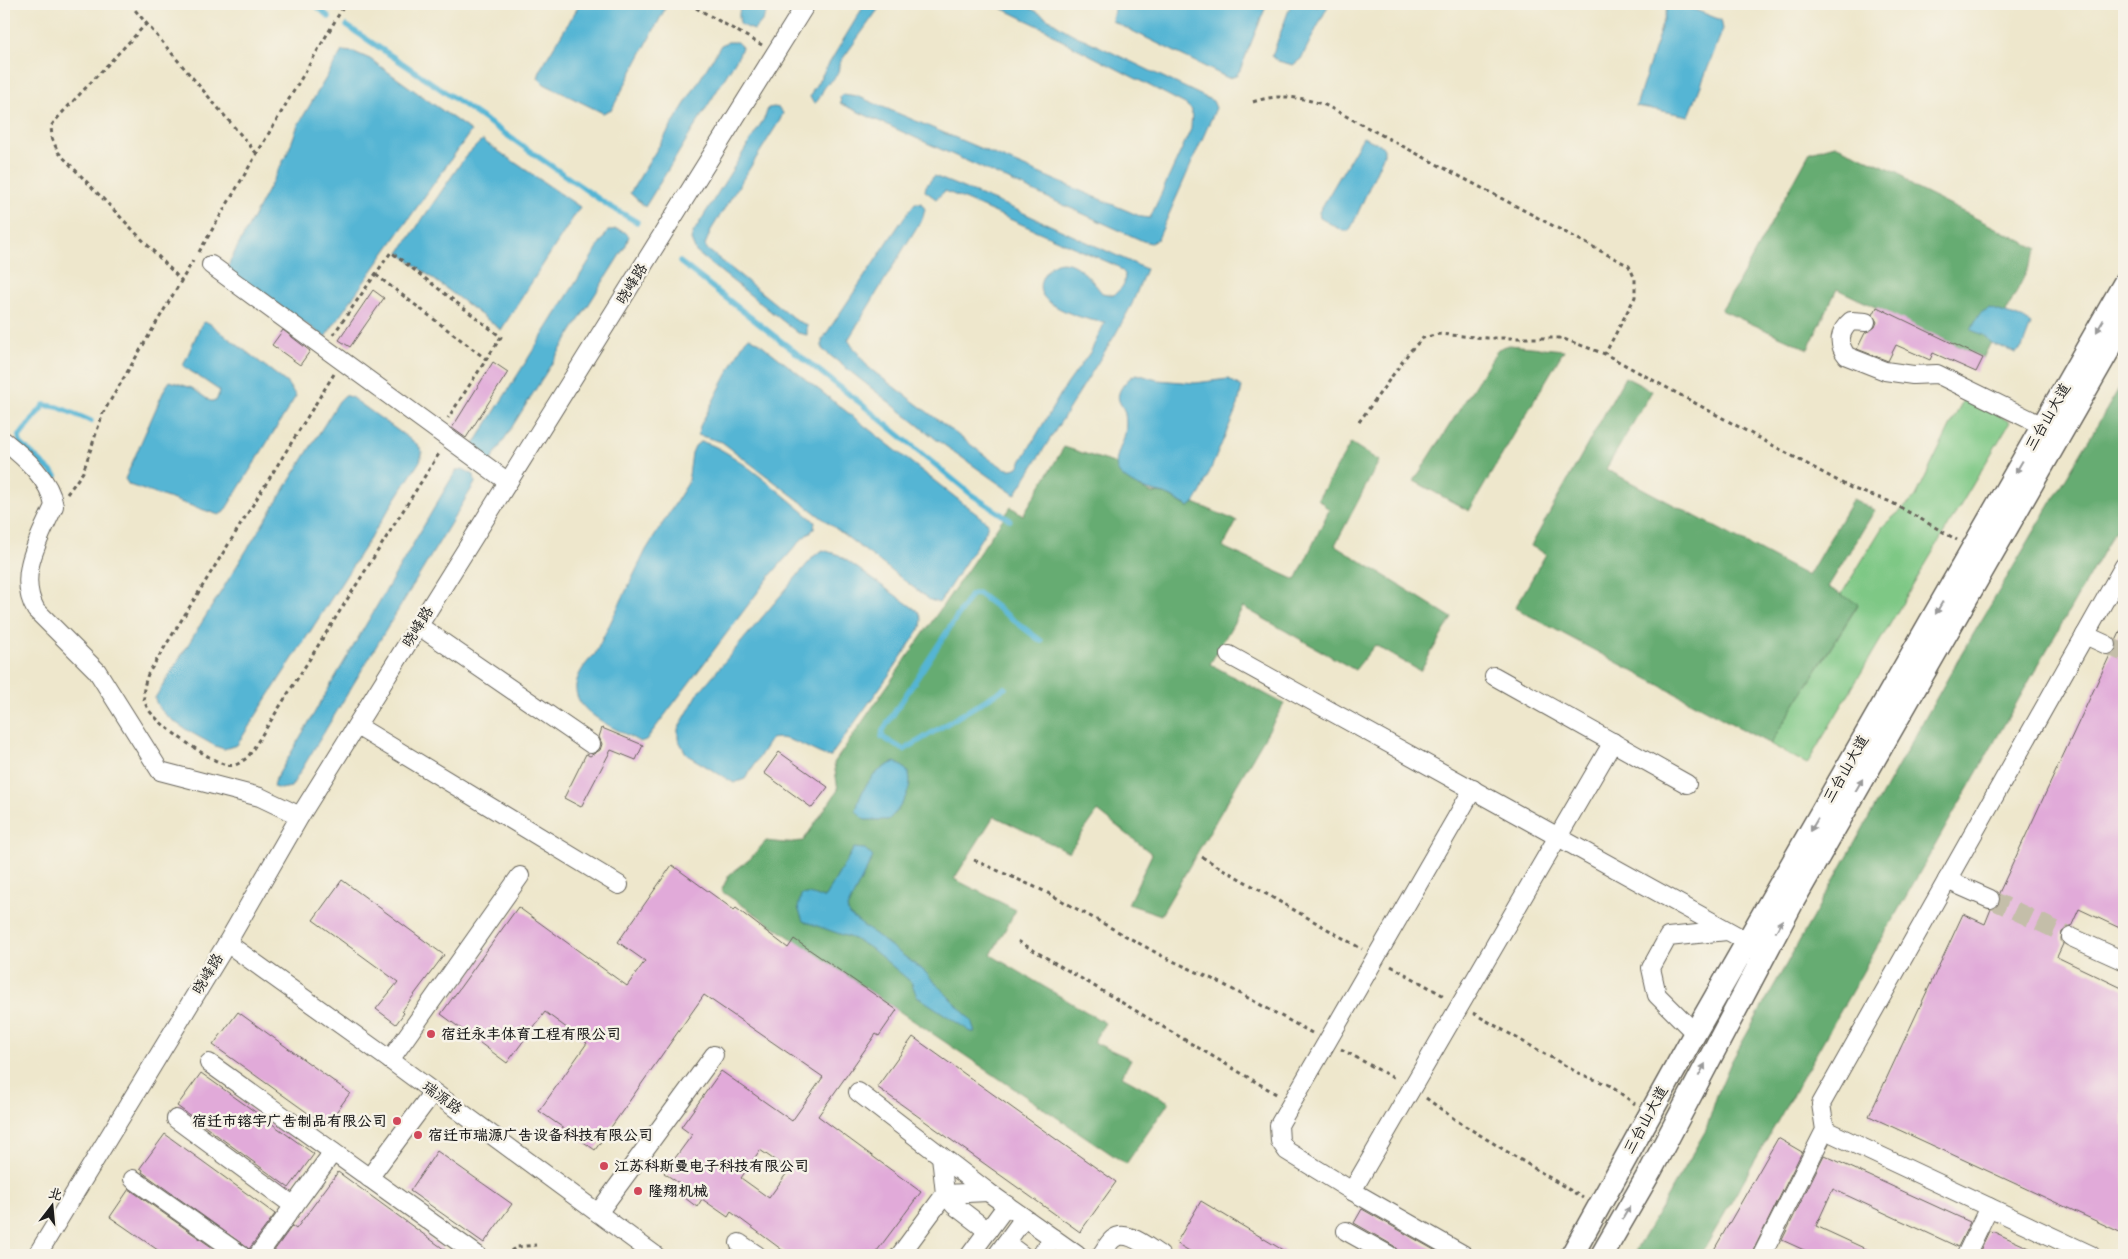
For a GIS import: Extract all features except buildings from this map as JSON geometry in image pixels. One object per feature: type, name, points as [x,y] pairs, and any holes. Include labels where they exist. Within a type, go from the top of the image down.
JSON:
[{"type":"main road","name":"三台山大道","points":[[1602,1255],[1651,1170],[1756,947],[1972,549],[2124,284]]},
{"type":"main road","name":"三台山大道","points":[[1572,1255],[1695,1033],[1756,947],[2124,323]]},
{"type":"street","name":"晓峰路","points":[[37,1255],[227,943],[300,816],[806,4]]},
{"type":"street","points":[[211,265],[508,482]]},
{"type":"street","points":[[1866,322],[1851,321],[1842,331],[1840,343],[1847,356],[1885,372],[1912,375],[1937,374],[2043,426]]},
{"type":"street","points":[[4,441],[30,465],[46,484],[52,495],[54,506],[28,569],[26,582],[29,598],[36,610],[97,671],[118,702],[154,764],[166,774],[260,797],[300,816]]},
{"type":"street","points":[[1768,1253],[1825,1130],[1821,1104],[2124,566]]},
{"type":"street","points":[[419,626],[591,744]]},
{"type":"street","points":[[2085,636],[2107,645]]},
{"type":"street","points":[[1229,655],[1756,947]]},
{"type":"street","points":[[1494,676],[1687,784]]},
{"type":"street","points":[[357,726],[619,885]]},
{"type":"street","points":[[1352,1192],[1613,742]]},
{"type":"street","points":[[1464,1255],[1352,1192],[1287,1151],[1280,1141],[1279,1126],[1473,789]]},
{"type":"street","points":[[390,1060],[520,876]]},
{"type":"street","points":[[1947,880],[1990,899]]},
{"type":"street","points":[[1695,1033],[1657,995],[1651,968],[1668,937],[1727,931]]},
{"type":"street","points":[[2072,937],[2124,961]]},
{"type":"street","name":"瑞源路","points":[[227,943],[655,1255]]},
{"type":"street","points":[[598,1213],[714,1055]]},
{"type":"street","points":[[209,1063],[477,1255]]},
{"type":"street","points":[[369,1178],[433,1092]]},
{"type":"street","points":[[858,1092],[1065,1249]]},
{"type":"street","points":[[176,1119],[294,1206]]},
{"type":"street","points":[[1825,1130],[2091,1255]]},
{"type":"street","points":[[258,1255],[333,1152]]},
{"type":"street","points":[[941,1156],[945,1194],[954,1206],[988,1231]]},
{"type":"street","points":[[133,1179],[240,1255]]},
{"type":"street","points":[[945,1194],[988,1192]]},
{"type":"street","points":[[900,1255],[945,1194]]},
{"type":"street","points":[[970,1255],[1007,1205]]},
{"type":"street","points":[[1966,1255],[1989,1207]]},
{"type":"street","points":[[1022,1255],[1001,1249],[1024,1218]]},
{"type":"street","points":[[1346,1231],[1389,1255]]},
{"type":"street","points":[[1101,1255],[1114,1238],[1124,1236],[1136,1240],[1160,1255]]},
{"type":"street","points":[[740,1243],[757,1255]]},
{"type":"street","points":[[1041,1255],[1065,1249]]},
{"type":"path","points":[[130,4],[257,154]]},
{"type":"path","points":[[689,4],[776,52]]},
{"type":"path","points":[[147,23],[51,126],[52,138],[58,152],[182,280]]},
{"type":"path","points":[[1253,102],[1269,97],[1287,96],[1326,105],[1629,266],[1635,279],[1636,297],[1605,354]]},
{"type":"path","points":[[324,348],[392,252],[501,337],[486,359],[444,435],[248,757],[238,764],[228,765],[212,758],[154,719],[146,706],[143,690],[148,674],[342,361]]},
{"type":"path","points":[[376,274],[486,359]]},
{"type":"path","points":[[1359,422],[1410,351],[1423,338],[1439,334],[1487,338],[1561,338],[1605,354],[1851,488],[1891,502],[1972,549]]},
{"type":"path","points":[[1202,857],[1580,1074],[1609,1085],[1649,1114]]},
{"type":"path","points":[[974,860],[1046,892],[1164,957],[1219,982],[1412,1088],[1457,1121],[1599,1208]]},
{"type":"path","points":[[1018,941],[1292,1103]]},
{"type":"path","points":[[504,1255],[518,1247],[536,1245]]},
{"type":"green space","points":[[1835,145],[1900,173],[1913,187],[2038,249],[1983,358],[1837,289],[1808,349],[1721,310],[1736,287],[1810,152]]},
{"type":"green space","points":[[1509,345],[1564,350],[1469,511],[1414,481],[1498,349]]},
{"type":"green space","points":[[1625,377],[1652,391],[1606,469],[1808,576],[1853,499],[1875,510],[1828,587],[1858,604],[1770,744],[1515,608],[1546,554],[1531,546]]},
{"type":"green space","points":[[2124,380],[2124,515],[1701,1255],[1633,1255],[1706,1130],[1717,1095],[1731,1062],[1958,660]]},
{"type":"green space","points":[[1964,398],[2010,422],[1807,764],[1770,744],[1858,605],[1841,595],[1883,526],[1915,498]]},
{"type":"green space","points":[[1351,443],[1379,461],[1335,545],[1452,618],[1420,671],[1375,645],[1355,670],[1243,607],[1210,664],[1284,704],[1161,915],[1128,904],[1152,854],[1098,811],[1069,852],[994,816],[954,879],[1016,910],[991,955],[1105,1023],[1093,1042],[1131,1059],[1122,1076],[1169,1102],[1126,1164],[721,891],[729,875],[750,859],[766,841],[784,843],[803,841],[838,790],[834,763],[1011,507],[1023,515],[1064,447],[1117,464],[1119,473],[1151,493],[1166,494],[1188,507],[1194,503],[1237,521],[1223,547],[1296,580],[1329,510],[1318,499]]},
{"type":"water","points":[[580,4],[660,4],[665,9],[612,109],[603,113],[544,84],[538,78],[541,68]]},
{"type":"water","points":[[743,4],[771,4],[762,21],[754,30],[741,25],[739,14]]},
{"type":"water","points":[[865,4],[882,4],[839,64],[837,75],[825,87],[814,104],[810,97],[813,90]]},
{"type":"water","points":[[993,4],[1020,4],[1077,36],[1213,101],[1216,108],[1158,239],[1151,243],[1143,241],[841,104],[840,97],[843,94],[857,96],[1142,217],[1150,218],[1191,129],[1192,110],[1185,104],[1059,39],[1047,30]]},
{"type":"water","points":[[1115,4],[1267,4],[1240,70],[1236,76],[1228,78],[1112,21]]},
{"type":"water","points":[[1291,4],[1310,4],[1318,7],[1321,4],[1329,4],[1301,59],[1293,65],[1278,61],[1272,56]]},
{"type":"water","points":[[1680,4],[1721,20],[1723,29],[1689,116],[1636,106],[1668,6]]},
{"type":"water","points":[[728,42],[737,42],[742,47],[739,55],[645,207],[630,193],[721,45]]},
{"type":"water","points":[[342,51],[354,52],[370,59],[471,131],[325,337],[228,270],[230,261],[288,152],[298,125]]},
{"type":"water","points":[[768,108],[779,108],[783,113],[780,120],[711,230],[705,245],[707,249],[797,321],[807,325],[807,335],[798,333],[696,252],[691,240],[693,233],[765,117]]},
{"type":"water","points":[[1363,137],[1381,145],[1384,149],[1384,154],[1353,224],[1349,231],[1343,231],[1320,218],[1319,212]]},
{"type":"water","points":[[482,140],[580,207],[501,330],[399,253],[465,157]]},
{"type":"water","points":[[934,176],[1017,210],[1146,269],[1132,304],[1115,335],[1015,495],[937,440],[822,349],[822,340],[905,216],[915,203],[921,203],[925,209],[923,217],[848,340],[869,368],[991,460],[1004,468],[1014,469],[1018,467],[1063,390],[1091,351],[1105,322],[1089,320],[1059,309],[1045,298],[1041,292],[1041,280],[1052,265],[1060,262],[1068,263],[1083,272],[1102,293],[1114,295],[1124,285],[1125,274],[1117,266],[945,191],[936,199],[925,191],[926,186]]},
{"type":"water","points":[[616,229],[625,232],[629,236],[626,245],[490,462],[473,446],[608,231]]},
{"type":"water","points":[[1990,308],[2024,319],[2031,324],[2022,348],[2016,353],[1993,344],[1983,335],[1971,330],[1980,314]]},
{"type":"water","points":[[204,322],[209,323],[287,383],[296,396],[224,512],[219,515],[129,485],[125,479],[165,388],[170,381],[192,388],[210,401],[216,401],[220,391],[183,366]]},
{"type":"water","points":[[749,337],[757,341],[988,523],[986,531],[939,603],[930,600],[722,442],[698,435],[700,426],[744,342]]},
{"type":"water","points":[[1137,374],[1157,380],[1195,383],[1228,379],[1242,387],[1238,405],[1201,492],[1189,507],[1165,494],[1147,490],[1136,485],[1125,479],[1117,470],[1118,454],[1126,426],[1125,414],[1118,396],[1126,382]]},
{"type":"water","points":[[345,395],[351,397],[418,445],[422,452],[420,461],[237,745],[224,749],[215,746],[170,719],[157,705],[155,698],[339,401]]},
{"type":"water","points":[[700,442],[725,452],[757,474],[812,519],[815,522],[814,529],[802,539],[770,576],[646,740],[640,742],[596,718],[585,708],[578,697],[576,685],[581,671],[595,654],[646,550],[688,483],[692,453],[695,446]]},
{"type":"water","points":[[463,469],[474,475],[475,483],[291,787],[281,789],[273,787],[274,782],[451,479],[457,470]]},
{"type":"water","points":[[823,550],[839,555],[919,612],[922,619],[921,627],[830,757],[793,741],[778,738],[771,739],[745,779],[734,783],[687,755],[678,739],[678,729],[699,692],[814,556]]},
{"type":"water","points":[[895,762],[904,767],[909,775],[909,787],[904,800],[888,820],[865,820],[856,811],[865,787],[880,770]]},
{"type":"water","points":[[854,848],[865,849],[873,857],[847,908],[849,915],[924,971],[971,1020],[975,1032],[971,1032],[917,996],[911,982],[872,949],[854,939],[803,921],[798,908],[801,895],[808,894],[825,897]]},
{"type":"waterway","points":[[314,4],[329,17]]},
{"type":"waterway","points":[[347,26],[609,206],[637,222]]},
{"type":"waterway","points":[[680,262],[859,402],[972,495],[1010,520]]},
{"type":"waterway","points":[[56,476],[20,443],[19,437],[44,405],[58,407],[91,421]]},
{"type":"waterway","points":[[1005,688],[904,750],[882,737],[883,730],[971,595],[978,593],[1041,641]]},
{"type":"tunnel","points":[[2107,645],[2124,653]]},
{"type":"tunnel","points":[[1990,899],[2071,937]]},
{"type":"place","name":"宿迁永丰体育工程有限公司","points":[[431,1034]]},
{"type":"place","name":"宿迁市镕宇广告制品有限公司","points":[[397,1121]]},
{"type":"place","name":"宿迁市瑞源广告设备科技有限公司","points":[[418,1135]]},
{"type":"place","name":"江苏科斯曼电子科技有限公司","points":[[604,1166]]},
{"type":"place","name":"隆翔机械","points":[[638,1191]]}]
